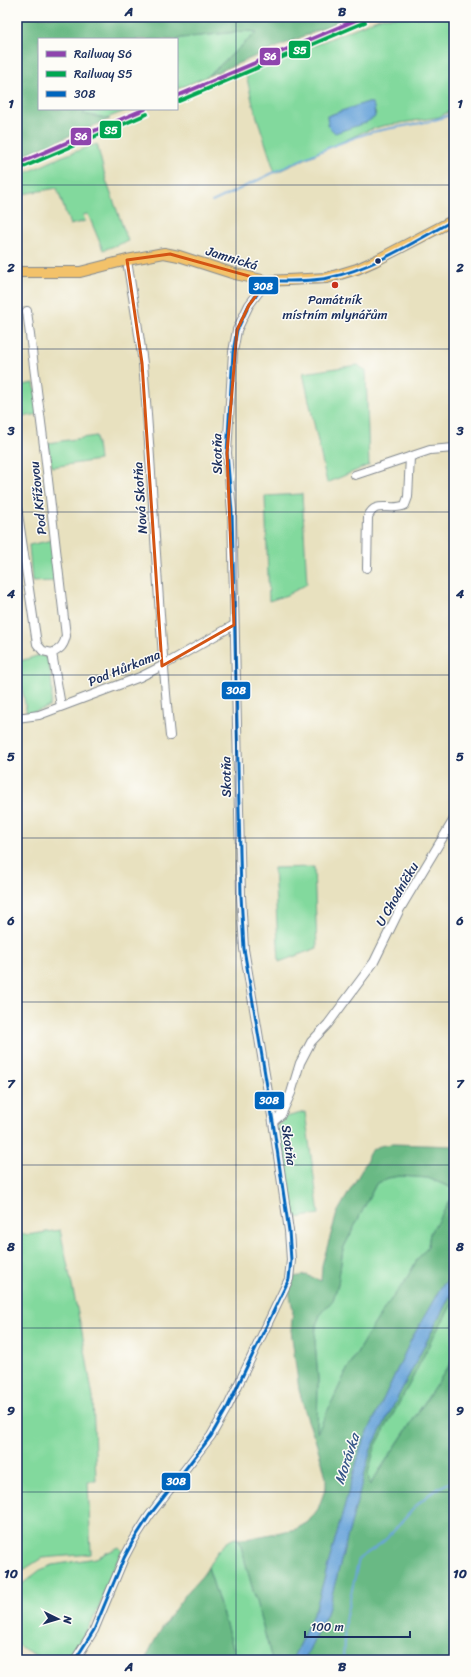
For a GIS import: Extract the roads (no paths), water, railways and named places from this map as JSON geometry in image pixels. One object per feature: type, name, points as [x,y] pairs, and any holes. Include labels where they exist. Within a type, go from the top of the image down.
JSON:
[{"type":"main road","name":"Jamnická","points":[[17,272],[80,272],[156,254],[170,254],[191,259],[235,274],[267,281],[327,278],[357,269],[406,246],[454,220]]},
{"type":"street","name":"Nová Skotňa","points":[[127,260],[142,363],[157,560],[162,666],[170,736]]},
{"type":"street","name":"Skotňa","points":[[75,1660],[94,1630],[124,1558],[133,1541],[149,1516],[210,1436],[228,1406],[289,1279],[291,1260],[289,1231],[273,1122],[244,949],[241,894],[232,512],[227,453],[233,352],[237,330],[249,305],[267,281]]},
{"type":"street","name":"Pod Křížovou","points":[[17,507],[37,644],[43,651],[52,653],[59,650],[64,644],[66,636],[27,312]]},
{"type":"street","points":[[355,475],[430,450],[454,448]]},
{"type":"street","points":[[367,568],[368,517],[371,510],[376,507],[399,507],[405,505],[408,497],[410,457]]},
{"type":"street","name":"Pod Hůrkama","points":[[17,718],[39,715],[140,677],[234,625]]},
{"type":"street","points":[[52,653],[60,706]]},
{"type":"street","name":"U Chodníčku","points":[[273,1122],[281,1115],[290,1094],[300,1063],[311,1042],[328,1024],[374,962],[400,909],[454,819]]},
{"type":"water","points":[[365,103],[372,103],[375,117],[365,123],[335,133],[328,126],[327,116]]},
{"type":"water","points":[[454,1273],[454,1288],[371,1449],[327,1613],[304,1660],[292,1660],[316,1608],[361,1447],[411,1340],[441,1287]]},
{"type":"waterway","points":[[212,202],[306,157],[345,141],[376,131],[421,123],[454,113]]},
{"type":"waterway","points":[[343,1660],[345,1620],[359,1559],[386,1539],[424,1498],[433,1491],[454,1481]]},
{"type":"rail line","name":"S6","points":[[178,96],[363,17]]},
{"type":"rail line","name":"S5","points":[[179,101],[365,22]]},
{"type":"rail line","name":"S6","points":[[17,164],[143,110]]},
{"type":"rail line","name":"S5","points":[[19,169],[147,114]]},
{"type":"place","name":"Památník místním mlynářům","points":[[335,285]]},
{"type":"water label","name":"Morávka","points":[[347,1459]]}]
